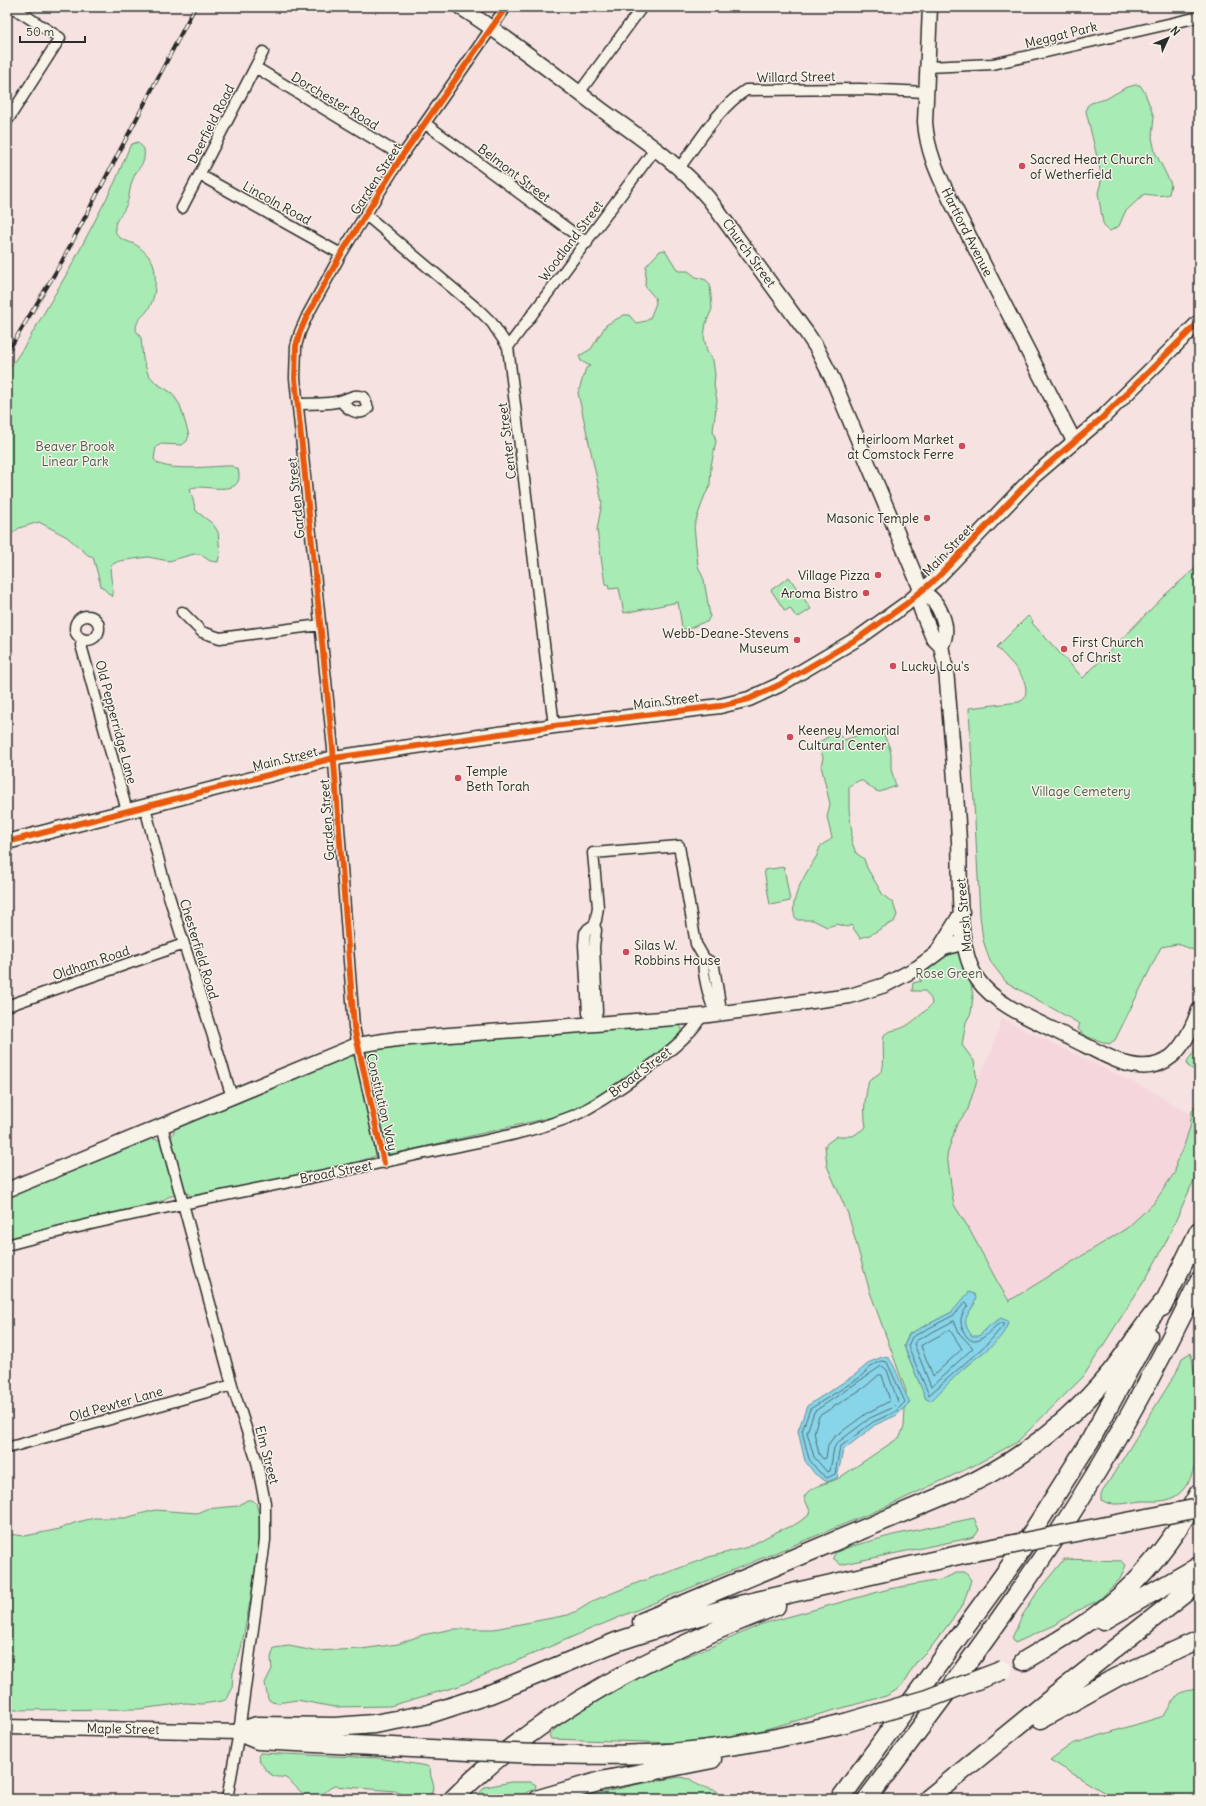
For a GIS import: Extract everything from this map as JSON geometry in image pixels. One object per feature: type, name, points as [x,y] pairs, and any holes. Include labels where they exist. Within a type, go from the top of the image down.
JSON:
[{"type":"highway","points":[[840,1799],[980,1611],[1032,1534],[1106,1413],[1168,1296],[1199,1231]]},
{"type":"highway","points":[[867,1799],[996,1624],[1068,1518],[1142,1392],[1199,1281]]},
{"type":"highway","points":[[566,1663],[579,1650],[594,1642],[959,1489],[1006,1464],[1047,1435],[1088,1397],[1113,1369],[1146,1322],[1168,1296]]},
{"type":"highway","points":[[1024,1661],[1091,1619],[1125,1591],[1166,1545],[1199,1493]]},
{"type":"highway","points":[[239,1732],[257,1726],[335,1727],[374,1724],[410,1718],[477,1699],[639,1634],[720,1610],[963,1554],[1199,1508]]},
{"type":"highway","points":[[539,1799],[588,1784],[738,1753],[927,1699],[1024,1661],[1092,1627],[1199,1566]]},
{"type":"highway","points":[[928,1799],[1199,1582]]},
{"type":"highway","points":[[453,1799],[480,1774],[516,1746],[567,1709],[610,1682],[699,1637],[831,1584]]},
{"type":"highway","points":[[977,1759],[1087,1692],[1137,1667],[1199,1640]]},
{"type":"highway","points":[[239,1732],[258,1740],[535,1754],[613,1755],[668,1753],[744,1744],[808,1732]]},
{"type":"street","points":[[7,121],[60,38],[12,7]]},
{"type":"street","name":"Church Street","points":[[460,7],[492,28],[655,149],[697,184],[713,204],[816,347],[832,380],[922,592]]},
{"type":"street","name":"Garden Street","points":[[357,1045],[353,1013],[334,758],[298,404],[295,362],[296,346],[307,316],[341,254],[402,156],[426,124],[506,7]]},
{"type":"street","points":[[579,93],[642,7]]},
{"type":"street","name":"Hartford Avenue","points":[[930,7],[926,92],[926,140],[931,158],[939,177],[1074,441]]},
{"type":"street","name":"Meggat Park","points":[[928,67],[993,64],[1199,17]]},
{"type":"street","name":"Deerfield Road","points":[[182,208],[263,52]]},
{"type":"street","name":"Dorchester Road","points":[[255,67],[402,156]]},
{"type":"street","name":"Willard Street","points":[[679,168],[721,111],[733,99],[746,90],[860,89],[926,92]]},
{"type":"street","name":"Belmont Street","points":[[426,124],[586,243]]},
{"type":"street","name":"Woodland Street","points":[[508,347],[655,149]]},
{"type":"street","name":"Lincoln Road","points":[[200,175],[341,254]]},
{"type":"street","name":"Center Street","points":[[366,215],[481,312],[492,323],[508,347],[554,726]]},
{"type":"street","name":"Main Street","points":[[7,842],[334,758],[554,726],[720,706],[749,699],[779,685],[832,654],[878,625],[922,592],[1023,487],[1102,418],[1199,322]]},
{"type":"street","points":[[298,404],[341,401]]},
{"type":"street","name":"Marsh Street","points":[[922,592],[920,603],[922,612],[932,636],[942,646],[946,670],[959,841],[964,942],[969,963],[974,975],[992,995],[1021,1012],[1086,1046],[1130,1065],[1149,1066],[1160,1063],[1172,1057],[1185,1042],[1199,1010]]},
{"type":"street","points":[[182,612],[202,632],[220,638],[320,625]]},
{"type":"street","name":"Old Pepperridge Lane","points":[[83,639],[82,645],[127,811]]},
{"type":"street","name":"Chesterfield Road","points":[[144,807],[163,877],[232,1097]]},
{"type":"street","points":[[593,1024],[597,1012],[594,946],[596,930],[594,925],[598,907],[593,853],[679,846],[696,944],[704,958],[712,963],[714,967],[720,1004],[717,1014]]},
{"type":"street","points":[[937,953],[962,912]]},
{"type":"street","points":[[7,1190],[357,1045],[397,1039],[701,1016],[832,999],[868,992],[907,974],[947,946],[964,942]]},
{"type":"street","name":"Oldham Road","points":[[7,1006],[184,944]]},
{"type":"street","name":"Broad Street","points":[[7,1245],[60,1231],[184,1203],[384,1163],[535,1128],[586,1110],[620,1088],[695,1028],[701,1016]]},
{"type":"street","name":"Constitution Way","points":[[357,1045],[384,1163]]},
{"type":"street","name":"Elm Street","points":[[162,1126],[232,1385],[257,1462],[265,1503],[266,1524],[239,1732],[227,1799]]},
{"type":"street","name":"Old Pewter Lane","points":[[7,1448],[232,1385]]},
{"type":"street","name":"Maple Street","points":[[7,1727],[239,1732]]},
{"type":"shaded area","points":[[1002,1019],[1147,1089],[1192,1115],[1190,1127],[1182,1152],[1176,1162],[1175,1172],[1154,1203],[1127,1228],[1009,1301],[968,1227],[954,1205],[950,1170],[947,1160],[947,1155],[956,1126],[968,1109],[973,1090],[991,1052]]},
{"type":"green space","points":[[1140,85],[1145,93],[1154,117],[1152,137],[1155,152],[1171,184],[1169,194],[1160,196],[1144,194],[1125,212],[1119,226],[1110,231],[1103,223],[1098,193],[1102,178],[1086,111],[1087,106],[1091,103],[1106,99],[1125,88]]},
{"type":"green space","name":"Beaver Brook Linear Park","points":[[138,142],[144,149],[143,163],[135,174],[128,201],[116,222],[115,227],[120,238],[136,245],[149,256],[153,263],[155,280],[153,298],[149,308],[137,323],[136,330],[141,338],[143,359],[148,374],[156,383],[172,393],[180,405],[189,435],[187,441],[182,445],[161,444],[156,447],[154,459],[159,464],[178,468],[232,466],[238,469],[239,479],[235,485],[229,488],[195,487],[190,489],[196,511],[213,524],[218,532],[220,553],[218,562],[210,561],[200,554],[194,554],[169,561],[148,557],[119,561],[111,565],[110,569],[113,592],[112,597],[101,586],[93,557],[88,555],[67,537],[39,522],[19,528],[7,538],[7,372],[26,344],[73,263],[115,182],[129,148],[132,144]]},
{"type":"green space","points":[[665,250],[678,271],[688,271],[696,277],[706,280],[710,284],[712,309],[706,323],[704,337],[707,352],[713,360],[715,375],[714,385],[717,400],[713,431],[716,441],[711,466],[710,486],[705,495],[694,526],[698,566],[704,580],[710,616],[707,622],[687,629],[683,629],[682,627],[678,602],[624,613],[619,588],[609,589],[608,584],[605,584],[597,530],[602,502],[578,393],[586,368],[590,366],[581,361],[579,356],[591,349],[606,325],[624,315],[629,315],[636,323],[646,321],[650,318],[656,303],[655,298],[645,286],[646,266],[660,251]]},
{"type":"green space","name":"Village Cemetery","points":[[1199,565],[1199,952],[1178,944],[1161,947],[1115,1040],[1109,1044],[1085,1036],[1078,1029],[1080,1024],[1006,982],[990,961],[983,940],[980,915],[969,708],[1019,702],[1024,699],[1026,692],[1022,677],[1013,664],[997,647],[1028,616],[1033,621],[1032,623],[1083,678],[1167,593]]},
{"type":"green space","points":[[789,577],[811,609],[796,617],[790,608],[785,611],[771,590]]},
{"type":"green space","points":[[877,729],[883,733],[889,746],[891,754],[891,769],[896,786],[880,792],[860,780],[849,786],[849,809],[852,833],[851,840],[856,853],[864,859],[867,868],[883,895],[893,903],[897,915],[894,922],[871,935],[860,938],[851,925],[847,927],[837,924],[827,927],[813,920],[797,920],[794,914],[794,906],[798,888],[816,858],[820,847],[832,838],[827,817],[830,804],[821,766],[823,758],[819,742],[835,733],[837,733],[844,740]]},
{"type":"green space","points":[[784,867],[790,901],[770,905],[764,870]]},
{"type":"green space","name":"Rose Green","points":[[956,951],[961,953],[971,984],[973,996],[971,1013],[966,1022],[962,1045],[974,1061],[977,1080],[968,1109],[956,1126],[947,1155],[953,1200],[954,1205],[968,1227],[1009,1301],[1127,1228],[1154,1203],[1175,1172],[1176,1162],[1182,1152],[1190,1127],[1192,1111],[1199,1099],[1199,1169],[1165,1244],[1148,1275],[1083,1377],[1017,1442],[975,1465],[888,1506],[586,1631],[459,1686],[390,1706],[334,1707],[297,1700],[277,1703],[268,1699],[265,1683],[272,1669],[271,1658],[274,1648],[289,1646],[314,1651],[361,1649],[398,1644],[422,1635],[453,1629],[494,1629],[568,1615],[595,1600],[642,1581],[709,1557],[748,1547],[776,1532],[796,1524],[808,1516],[810,1511],[804,1497],[810,1490],[839,1478],[900,1437],[904,1427],[906,1391],[870,1292],[848,1214],[827,1166],[825,1145],[837,1136],[853,1136],[866,1127],[866,1092],[869,1080],[880,1073],[883,1068],[884,1035],[907,1026],[932,1004],[931,999],[925,991],[912,991],[913,983],[922,981],[919,979],[947,952]],"holes":[[[975,1303],[966,1316],[966,1328],[972,1336],[970,1363],[926,1399],[904,1346],[909,1334],[952,1312]]]},
{"type":"green space","points":[[679,1024],[682,1029],[679,1035],[636,1070],[594,1100],[561,1115],[393,1154],[384,1154],[351,1164],[308,1174],[191,1196],[186,1192],[168,1197],[162,1201],[7,1239],[7,1195],[150,1138],[159,1140],[172,1136],[176,1128],[350,1055],[356,1058],[372,1049],[382,1046]]},
{"type":"green space","points":[[1199,1039],[1199,1077],[1197,1072],[1188,1066],[1187,1061],[1194,1052]]},
{"type":"green space","points":[[1190,1353],[1195,1374],[1199,1382],[1200,1412],[1198,1448],[1195,1465],[1190,1479],[1182,1491],[1167,1500],[1111,1504],[1101,1500],[1101,1494],[1176,1373],[1182,1358]]},
{"type":"green space","points":[[247,1500],[252,1500],[256,1503],[261,1523],[259,1555],[241,1649],[233,1673],[232,1689],[227,1699],[202,1704],[186,1703],[139,1709],[7,1710],[7,1534],[25,1536],[60,1529],[74,1523],[94,1518],[125,1518],[155,1510],[197,1513],[206,1509],[238,1506]]},
{"type":"green space","points":[[974,1518],[979,1530],[975,1536],[970,1538],[841,1565],[833,1558],[835,1553],[849,1547],[893,1535]]},
{"type":"green space","points":[[1064,1559],[1122,1561],[1126,1565],[1120,1579],[1099,1600],[1076,1611],[1055,1625],[1015,1643],[1012,1638],[1022,1616],[1038,1591]]},
{"type":"green space","points":[[959,1572],[965,1572],[971,1580],[963,1605],[932,1646],[917,1661],[903,1684],[886,1696],[744,1735],[711,1741],[676,1743],[551,1739],[549,1735],[565,1720],[603,1696],[653,1669],[713,1646],[762,1624],[889,1589],[940,1580]]},
{"type":"green space","points":[[1199,1689],[1199,1799],[1115,1799],[1050,1760],[1072,1744],[1164,1716],[1177,1696],[1185,1691]]},
{"type":"green space","points":[[260,1753],[379,1758],[427,1766],[430,1769],[434,1786],[429,1799],[405,1799],[404,1795],[395,1791],[335,1786],[330,1788],[318,1798],[313,1798],[305,1795],[285,1778],[272,1775],[259,1759],[258,1757]]},
{"type":"green space","points":[[680,1777],[690,1779],[698,1785],[717,1791],[723,1799],[574,1799],[639,1784]]},
{"type":"green space","points":[[511,1782],[531,1782],[536,1785],[535,1789],[513,1799],[474,1799],[485,1787]]},
{"type":"water","points":[[969,1292],[974,1294],[976,1298],[966,1320],[966,1325],[972,1336],[979,1336],[990,1325],[1001,1318],[1008,1321],[1006,1328],[1002,1335],[990,1347],[964,1368],[931,1401],[926,1399],[904,1346],[909,1334],[952,1312]]},
{"type":"water","points":[[882,1357],[889,1358],[898,1374],[910,1402],[897,1415],[875,1425],[843,1450],[837,1478],[827,1482],[815,1474],[805,1461],[798,1431],[807,1406],[856,1374],[870,1362]]},
{"type":"railway","points":[[7,353],[60,265],[195,7]]},
{"type":"cycle path","points":[[384,1163],[354,1027],[333,749],[295,378],[296,346],[307,316],[341,254],[402,156],[506,7]]},
{"type":"cycle path","points":[[7,842],[334,758],[554,726],[720,706],[749,699],[779,685],[860,637],[906,604],[938,577],[1034,476],[1102,418],[1199,322]]},
{"type":"place","name":"Sacred Heart Church of Wetherfield","points":[[1022,166]]},
{"type":"place","name":"Heirloom Market at Comstock Ferre","points":[[962,446]]},
{"type":"place","name":"Masonic Temple","points":[[927,518]]},
{"type":"place","name":"Village Pizza","points":[[878,575]]},
{"type":"place","name":"Aroma Bistro","points":[[866,593]]},
{"type":"place","name":"Webb-Deane-Stevens Museum","points":[[797,640]]},
{"type":"place","name":"First Church of Christ","points":[[1064,649]]},
{"type":"place","name":"Lucky Lou's","points":[[893,666]]},
{"type":"place","name":"Keeney Memorial Cultural Center","points":[[790,737]]},
{"type":"place","name":"Temple Beth Torah","points":[[458,778]]},
{"type":"place","name":"Silas W. Robbins House","points":[[626,952]]}]
